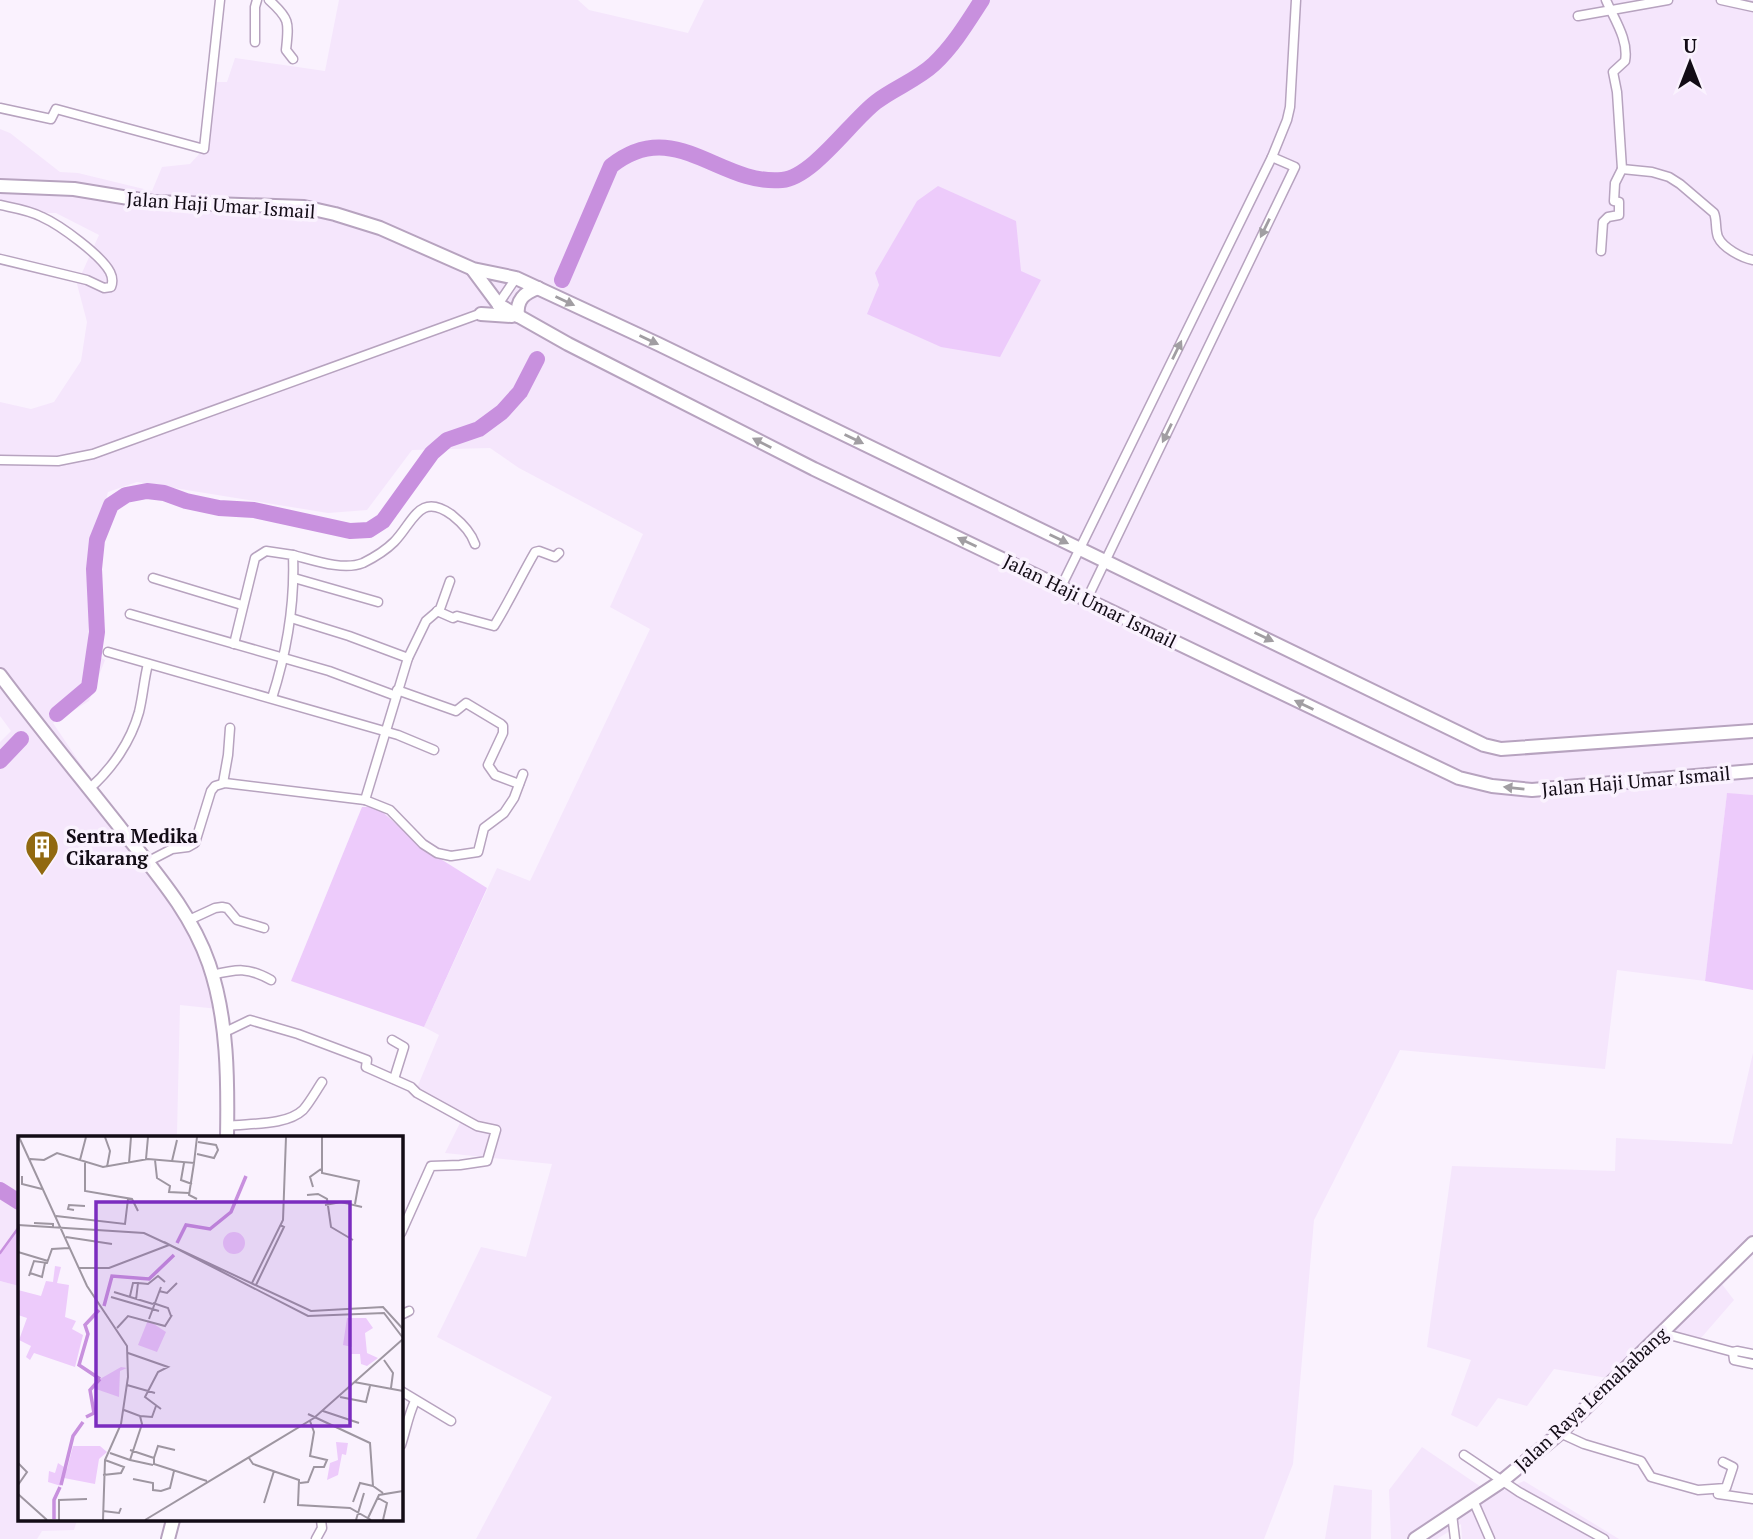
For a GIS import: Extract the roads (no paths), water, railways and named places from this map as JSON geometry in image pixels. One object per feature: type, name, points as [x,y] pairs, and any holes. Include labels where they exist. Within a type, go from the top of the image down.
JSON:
[{"type":"main road","name":"Jalan Haji Umar Ismail","points":[[0,186],[74,188],[153,202],[304,207],[380,229],[473,269],[516,278],[1484,746],[1501,749],[1753,731]]},
{"type":"main road","name":"Jalan Haji Umar Ismail","points":[[473,269],[499,305],[568,344],[814,469],[1459,778],[1492,786],[1532,790],[1753,771]]},
{"type":"main road","points":[[481,314],[522,318],[520,300],[527,292],[540,289]]},
{"type":"main road","points":[[0,675],[148,862],[189,920],[212,975],[223,1033],[227,1132]]},
{"type":"main road","name":"Jalan Raya Lemahabang","points":[[1415,1539],[1502,1481],[1560,1433],[1753,1243]]},
{"type":"main road","points":[[168,1539],[172,1522]]},
{"type":"street","points":[[0,108],[51,119],[56,109],[204,149],[220,0]]},
{"type":"street","points":[[255,42],[257,0]]},
{"type":"street","points":[[269,0],[285,15],[289,32],[286,50],[293,59]]},
{"type":"street","points":[[1061,587],[1272,157],[1287,120],[1296,0]]},
{"type":"street","points":[[1601,251],[1602,222],[1608,217],[1619,215],[1619,202],[1614,201],[1614,195],[1615,183],[1622,169],[1617,92],[1613,72],[1625,61],[1627,53],[1621,30],[1606,0]]},
{"type":"street","points":[[1578,16],[1668,0]]},
{"type":"street","points":[[1720,0],[1753,7]]},
{"type":"street","points":[[1087,599],[1295,167],[1272,157]]},
{"type":"street","points":[[1622,169],[1657,174],[1680,184],[1714,213],[1717,233],[1722,242],[1743,258],[1753,260]]},
{"type":"street","points":[[0,205],[29,211],[52,222],[101,261],[112,274],[113,284],[107,289],[87,280],[0,259]]},
{"type":"street","points":[[0,460],[58,461],[93,454],[481,314],[499,305],[516,278]]},
{"type":"street","points":[[234,644],[255,558],[266,551],[344,566],[363,562],[392,544],[417,512],[428,506],[443,509],[457,519],[469,532],[475,544]]},
{"type":"street","points":[[438,611],[453,618],[457,615],[494,626],[535,552],[555,557],[559,553]]},
{"type":"street","points":[[272,698],[284,659],[291,618],[293,555]]},
{"type":"street","points":[[153,578],[242,605]]},
{"type":"street","points":[[294,579],[378,602]]},
{"type":"street","points":[[365,800],[408,658],[426,621],[438,611],[450,581]]},
{"type":"street","points":[[130,614],[450,709],[456,710],[466,703],[501,724],[503,733],[488,765],[495,775],[519,784]]},
{"type":"street","points":[[291,618],[408,658]]},
{"type":"street","points":[[108,652],[412,739],[434,750]]},
{"type":"street","points":[[89,789],[106,774],[130,734],[139,712],[148,664]]},
{"type":"street","points":[[223,783],[230,728]]},
{"type":"street","points":[[148,862],[172,849],[192,846],[211,791],[223,783],[365,800],[390,810],[430,849],[443,855],[478,852],[484,828],[504,813],[523,774]]},
{"type":"street","points":[[189,920],[222,907],[228,908],[237,920],[264,928]]},
{"type":"street","points":[[212,975],[248,970],[271,980]]},
{"type":"street","points":[[223,1033],[247,1020],[258,1021],[339,1048],[367,1060],[366,1068],[394,1079],[477,1126],[496,1129],[487,1161],[431,1166],[402,1231]]},
{"type":"street","points":[[392,1040],[404,1047],[394,1079]]},
{"type":"street","points":[[227,1132],[284,1120],[295,1115],[301,1111],[322,1082]]},
{"type":"street","points":[[1662,1333],[1733,1352],[1753,1354]]},
{"type":"street","points":[[1733,1352],[1734,1360],[1753,1364]]},
{"type":"street","points":[[402,1392],[450,1421]]},
{"type":"street","points":[[402,1442],[405,1424],[415,1401]]},
{"type":"street","points":[[1560,1433],[1584,1444],[1641,1461],[1651,1478],[1682,1487],[1706,1491],[1725,1489],[1733,1467],[1723,1462]]},
{"type":"street","points":[[1464,1455],[1527,1497],[1604,1539]]},
{"type":"street","points":[[1682,1487],[1703,1495],[1730,1494],[1753,1499]]},
{"type":"street","points":[[1473,1500],[1490,1539]]},
{"type":"street","points":[[1452,1514],[1455,1539]]},
{"type":"street","points":[[316,1539],[321,1522]]},
{"type":"waterway","points":[[562,280],[611,166],[634,152],[656,148],[697,156],[759,179],[782,180],[794,177],[819,159],[876,102],[934,64],[954,41],[982,0]]},
{"type":"waterway","points":[[57,714],[89,687],[97,632],[94,569],[97,540],[111,505],[126,495],[147,491],[219,508],[254,510],[350,531],[369,530],[383,521],[432,453],[447,440],[479,429],[502,412],[520,392],[537,359]]},
{"type":"waterway","points":[[0,761],[21,739]]},
{"type":"waterway","points":[[0,1190],[18,1201]]},
{"type":"waterway","points":[[0,1253],[18,1228]]},
{"type":"place","name":"Sentra Medika Cikarang","points":[[42,877]]}]
